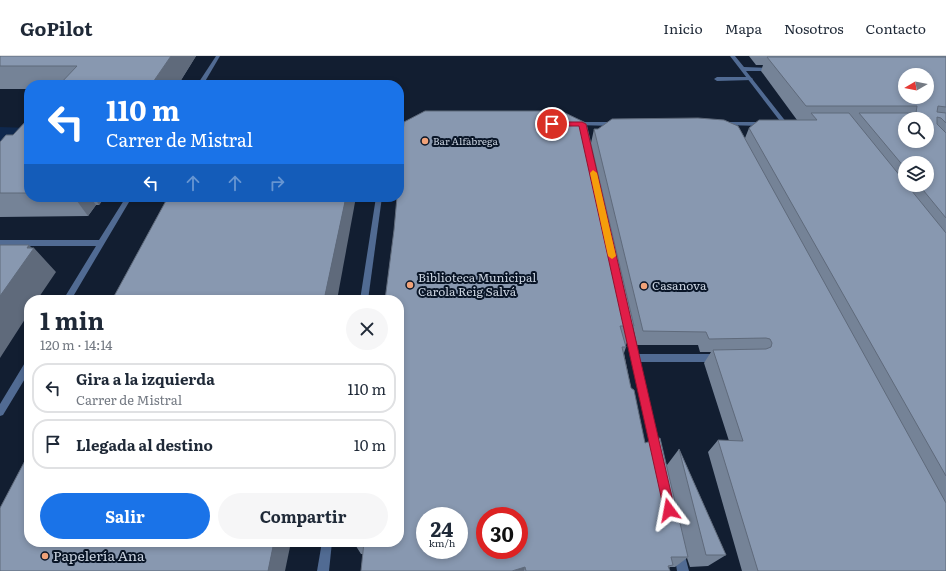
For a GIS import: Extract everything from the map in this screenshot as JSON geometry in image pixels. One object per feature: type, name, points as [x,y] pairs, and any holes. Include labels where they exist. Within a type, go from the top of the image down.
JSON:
[{"type":"street","points":[[203,80],[218,56]]},
{"type":"street","points":[[732,56],[788,124],[778,124]]},
{"type":"street","points":[[743,69],[777,69]]},
{"type":"street","points":[[717,79],[750,79]]},
{"type":"street","points":[[404,124],[423,124]]},
{"type":"street","points":[[566,124],[583,128],[624,124]]},
{"type":"street","points":[[726,126],[770,124]]},
{"type":"street","points":[[70,295],[126,202]]},
{"type":"street","points":[[365,295],[378,202]]},
{"type":"street","points":[[0,244],[101,243]]},
{"type":"street","points":[[627,320],[657,457]]},
{"type":"street","points":[[635,358],[726,358]]},
{"type":"street","points":[[0,412],[24,372]]},
{"type":"street","points":[[676,541],[683,571]]},
{"type":"street","points":[[323,571],[327,547]]},
{"type":"shaded area","points":[[0,127],[24,128],[24,131],[0,143]]},
{"type":"building","points":[[0,56],[171,56],[154,80],[64,80],[77,66],[0,66]]},
{"type":"building","points":[[767,57],[946,57],[946,107],[938,106],[937,112],[946,113],[946,123],[941,118],[937,117],[937,124],[946,133],[946,218],[925,192],[934,192],[934,156],[898,156],[898,160],[859,113],[898,113],[898,148],[934,148],[934,112],[916,112],[917,106],[806,106]]},
{"type":"building","points":[[425,111],[561,111],[586,123],[634,326],[620,326],[626,347],[622,347],[631,388],[634,390],[645,443],[660,438],[688,557],[671,557],[673,565],[668,566],[670,571],[526,571],[525,567],[512,571],[361,571],[363,547],[404,547],[404,295],[386,295],[397,202],[404,202],[404,122]]},
{"type":"building","points":[[811,113],[849,113],[898,173],[898,192],[913,192],[946,233],[946,476],[749,128],[759,120],[817,120]]},
{"type":"building","points":[[698,118],[724,120],[738,126],[946,503],[946,571],[758,571],[718,440],[743,441],[713,350],[766,349],[771,347],[772,343],[770,339],[766,338],[709,339],[706,332],[643,331],[594,129],[598,129],[612,119]]},
{"type":"building","points":[[24,123],[24,193],[0,193],[0,142],[6,135],[13,135]]},
{"type":"building","points":[[165,202],[345,202],[325,295],[115,295]]},
{"type":"building","points":[[0,245],[29,245],[27,248],[34,248],[0,296]]},
{"type":"building","points":[[679,449],[726,555],[706,555]]},
{"type":"building","points":[[24,462],[24,547],[273,547],[268,571],[0,571],[0,508]]},
{"type":"slow traffic","points":[[593,173],[612,256]]},
{"type":"place","name":"Bar Alfàbrega","points":[[425,141]]},
{"type":"place","name":"Biblioteca Municipal Carola Reig Salvá","points":[[410,285]]},
{"type":"place","name":"Casanova","points":[[644,286]]},
{"type":"place","name":"Papelería Ana","points":[[45,556]]},
{"type":"route","points":[[552,124],[582,124],[669,510]]}]
